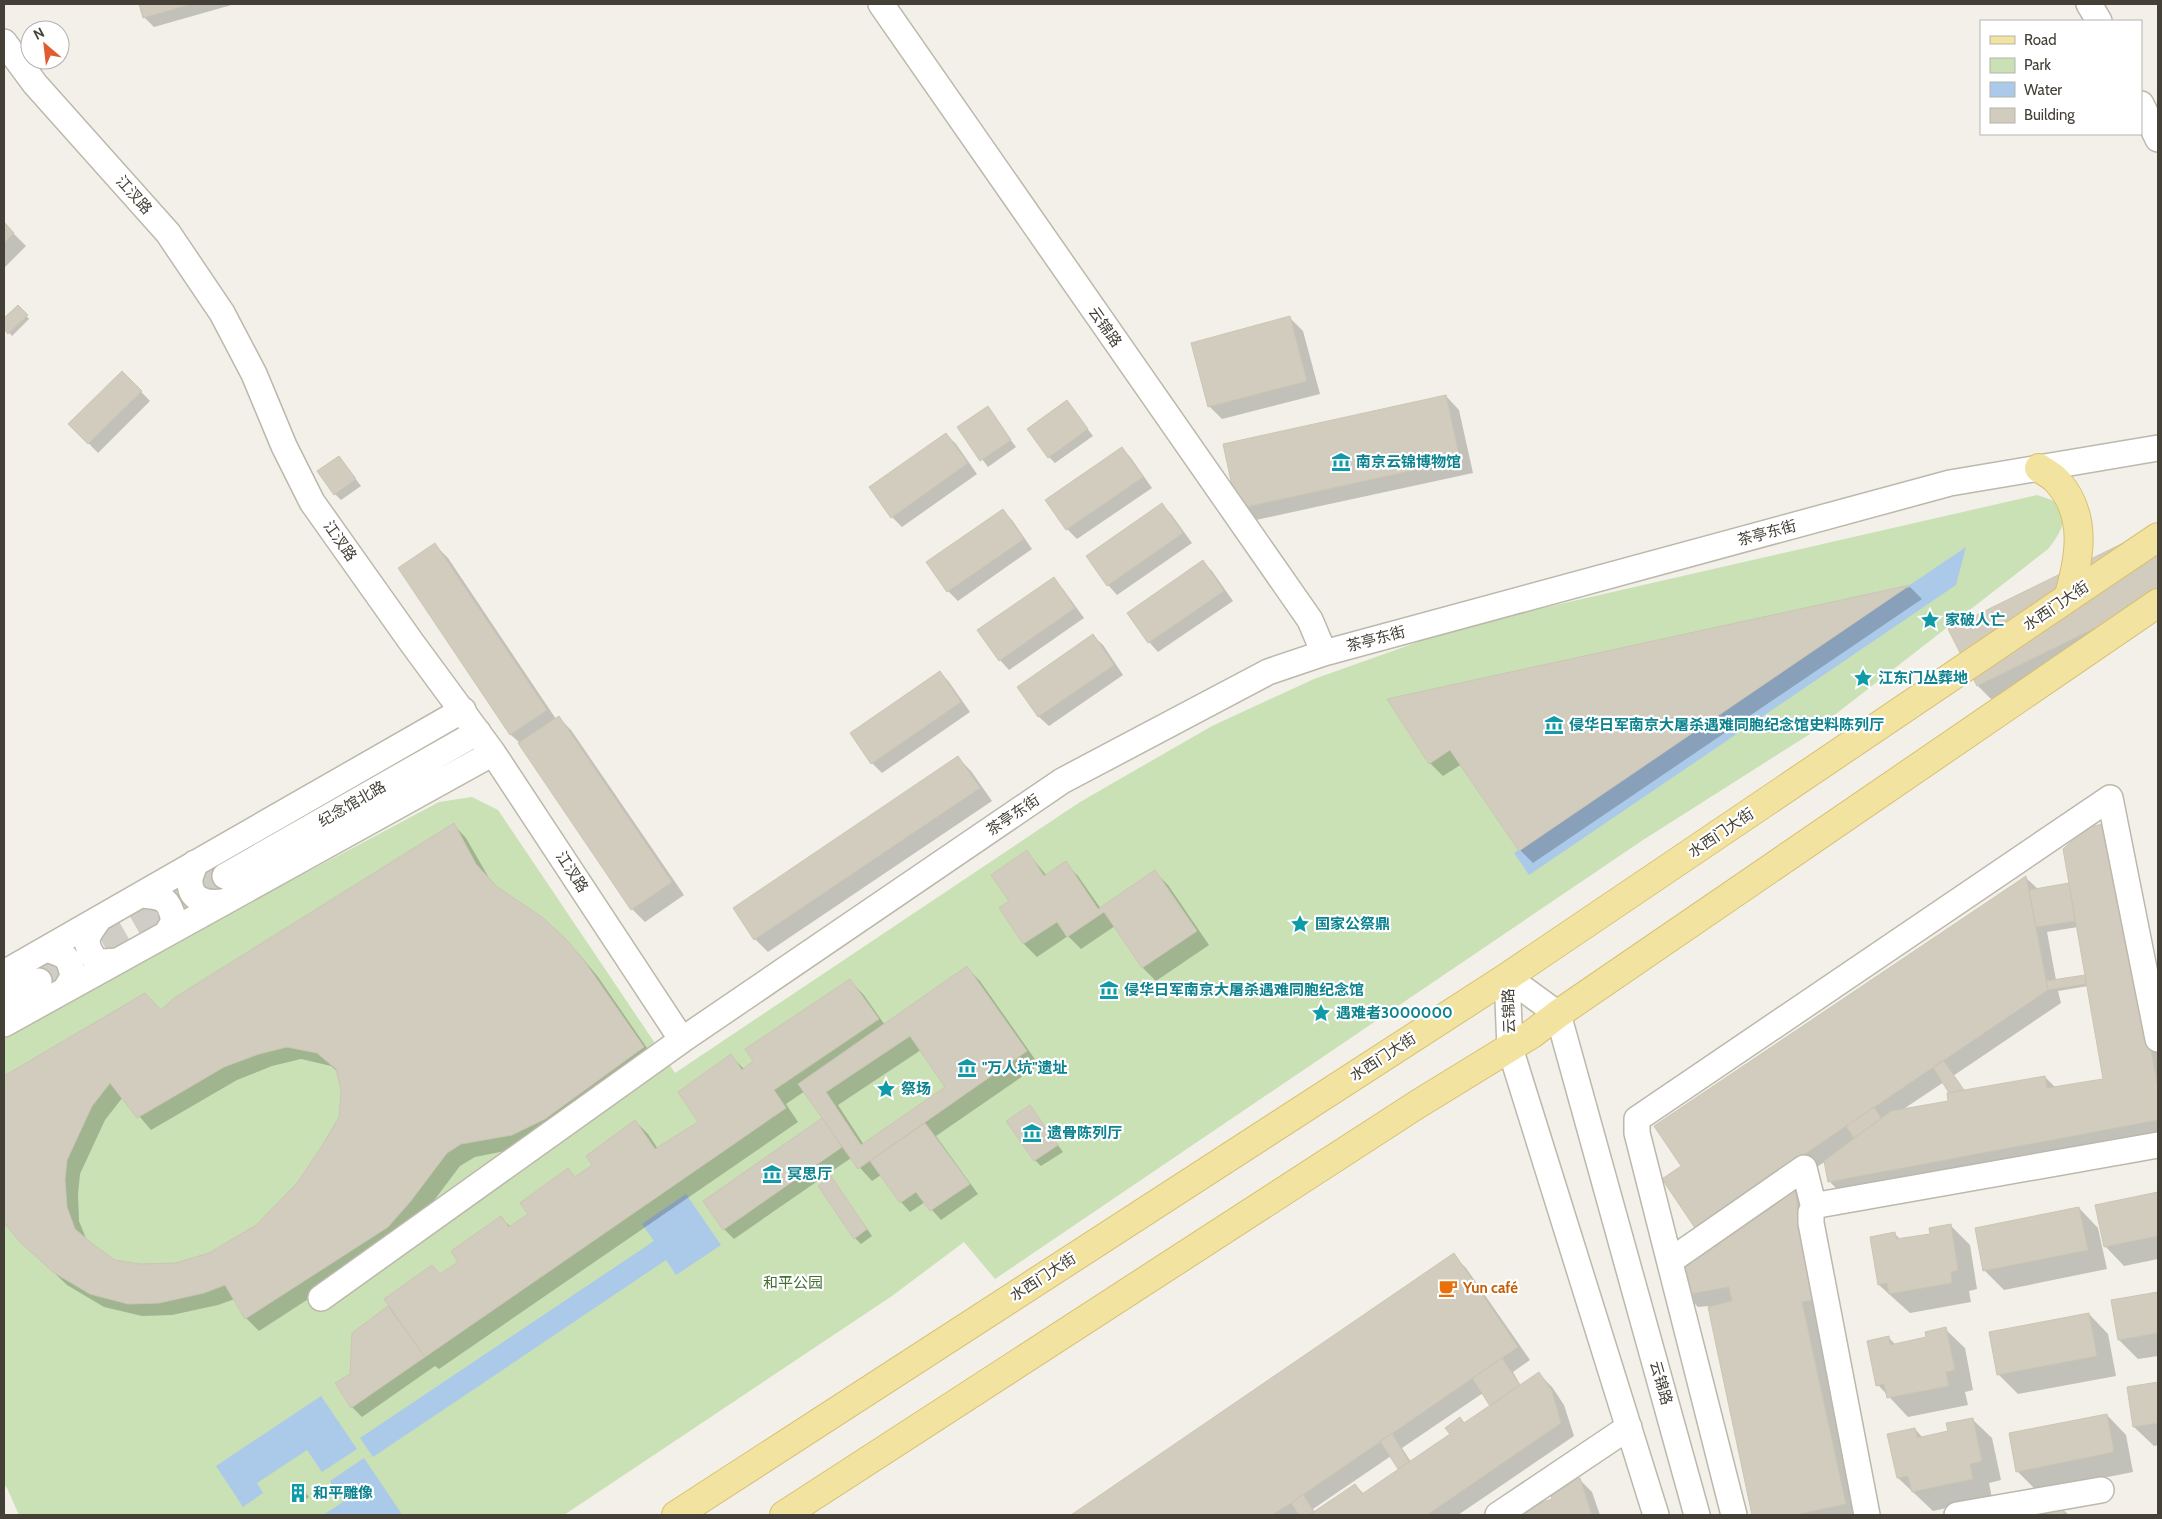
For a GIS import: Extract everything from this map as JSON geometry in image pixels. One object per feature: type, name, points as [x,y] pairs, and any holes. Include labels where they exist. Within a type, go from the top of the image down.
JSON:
[{"type":"main road","points":[[2039,468],[2057,480],[2072,502],[2079,526],[2079,555],[2068,598]]},
{"type":"main road","name":"水西门大街","points":[[676,1515],[1507,976],[2158,537]]},
{"type":"main road","points":[[784,1515],[1410,1109],[1532,1034],[1558,1014],[2158,603]]},
{"type":"street","name":"云锦路","points":[[881,4],[1310,620],[1324,653]]},
{"type":"street","points":[[2089,4],[2098,20]]},
{"type":"street","name":"江汊路","points":[[4,42],[35,84],[168,233],[222,313],[254,374],[284,446],[312,502],[412,643],[493,752],[682,1040]]},
{"type":"street","points":[[2142,106],[2158,139]]},
{"type":"street","name":"茶亭东街","points":[[321,1298],[682,1040],[1062,781],[1268,672],[1324,653],[1950,483],[2158,448]]},
{"type":"street","points":[[4,973],[463,710]]},
{"type":"street","name":"纪念馆北路","points":[[225,876],[478,732]]},
{"type":"street","points":[[4,1024],[493,752]]},
{"type":"street","points":[[1734,1515],[1637,1133],[1637,1119],[2110,798],[2158,1039]]},
{"type":"street","points":[[195,863],[189,882],[199,900],[210,904],[223,902]]},
{"type":"street","points":[[142,895],[161,897],[170,906],[174,921],[167,933]]},
{"type":"street","points":[[99,918],[87,936],[86,945],[96,961],[117,961]]},
{"type":"street","points":[[46,949],[63,954],[70,961],[73,977],[65,990]]},
{"type":"street","name":"云锦路","points":[[1507,976],[1558,1014],[1697,1515]]},
{"type":"street","name":"云锦路","points":[[1507,976],[1510,1048],[1656,1515]]},
{"type":"street","points":[[4,1000],[39,981]]},
{"type":"street","points":[[1867,1515],[1811,1223],[1811,1212],[1814,1208],[1818,1205],[2158,1145]]},
{"type":"street","points":[[1670,1261],[1804,1168],[1814,1208]]},
{"type":"street","points":[[1498,1515],[1629,1427]]},
{"type":"street","points":[[1957,1515],[2101,1490]]},
{"type":"green space","name":"侵华日军南京大屠杀遇难同胞纪念馆","points":[[2037,495],[2054,502],[2061,509],[2063,515],[2062,527],[2048,549],[1810,734],[1643,840],[995,1279],[964,1242],[892,1296],[564,1515],[19,1515],[4,1484],[4,1037],[172,944],[439,802],[472,797],[498,810],[675,1073],[1080,802],[1212,726],[1314,679],[1460,627]]},
{"type":"water","points":[[1966,547],[1956,585],[1529,875],[1514,853]]},
{"type":"water","points":[[686,1194],[721,1245],[676,1275],[666,1260],[373,1457],[360,1438],[654,1241],[642,1224]]},
{"type":"water","points":[[321,1396],[357,1449],[322,1472],[307,1450],[257,1483],[263,1493],[243,1507],[216,1466]]},
{"type":"water","points":[[364,1458],[401,1513],[399,1515],[323,1515],[343,1502],[330,1481]]},
{"type":"building","points":[[139,4],[192,4],[143,18]]},
{"type":"building","points":[[4,222],[14,233],[4,243]]},
{"type":"building","points":[[18,305],[28,315],[8,334],[4,329],[4,318]]},
{"type":"building","points":[[1290,316],[1307,381],[1208,407],[1191,343]]},
{"type":"building","points":[[122,371],[142,391],[88,444],[68,424]]},
{"type":"building","points":[[1446,395],[1460,460],[1237,509],[1223,444]]},
{"type":"building","points":[[1067,400],[1088,429],[1048,458],[1027,429]]},
{"type":"building","points":[[988,406],[1011,440],[980,461],[957,427]]},
{"type":"building","points":[[946,433],[968,463],[891,518],[869,487]]},
{"type":"building","points":[[1122,447],[1143,477],[1066,530],[1045,500]]},
{"type":"building","points":[[339,456],[356,479],[334,495],[317,471]]},
{"type":"building","points":[[1162,503],[1183,533],[1107,586],[1086,556]]},
{"type":"building","points":[[1003,509],[1024,539],[947,592],[926,562]]},
{"type":"building","points":[[2158,526],[2158,597],[1977,686],[1948,629]]},
{"type":"building","points":[[435,543],[547,710],[510,735],[398,568]]},
{"type":"building","points":[[1203,560],[1224,591],[1148,643],[1127,613]]},
{"type":"building","points":[[1054,577],[1075,608],[999,661],[977,630]]},
{"type":"building","name":"侵华日军南京大屠杀遇难同胞纪念馆史料陈列厅","points":[[1910,585],[1519,851],[1450,750],[1429,764],[1387,699]]},
{"type":"building","points":[[1093,634],[1114,665],[1038,717],[1017,687]]},
{"type":"building","points":[[940,671],[961,702],[871,764],[850,733]]},
{"type":"building","points":[[559,716],[672,882],[631,910],[518,743]]},
{"type":"building","points":[[958,756],[980,788],[754,940],[733,908]]},
{"type":"building","points":[[454,823],[476,864],[496,886],[542,917],[566,939],[585,962],[644,1047],[545,1119],[512,1135],[461,1144],[447,1153],[410,1202],[388,1227],[245,1319],[225,1285],[204,1293],[159,1303],[128,1304],[90,1294],[53,1272],[21,1243],[4,1223],[4,1076],[145,993],[161,1010],[174,998]],"holes":[[[287,1047],[317,1053],[336,1069],[341,1090],[339,1117],[297,1183],[256,1225],[209,1253],[176,1263],[140,1264],[115,1260],[75,1229],[67,1207],[65,1180],[67,1160],[92,1106],[110,1083],[137,1118],[224,1067],[259,1054]]]},
{"type":"building","points":[[2109,823],[2158,1088],[2158,1120],[1828,1182],[1824,1161],[1891,1111],[1948,1101],[1947,1093],[2045,1076],[2047,1088],[2103,1079],[2063,849],[2088,827]]},
{"type":"building","points":[[1027,850],[1044,876],[1066,861],[1098,909],[1155,870],[1197,931],[1142,968],[1104,912],[1067,937],[1057,922],[1023,944],[999,908],[1009,901],[991,875]]},
{"type":"building","points":[[2026,876],[2048,990],[1695,1228],[1662,1179],[1681,1166],[1654,1126]]},
{"type":"building","points":[[2069,883],[2075,921],[2036,927],[2029,890]]},
{"type":"building","name":"\"万人坑\"遗址","points":[[967,966],[1027,1051],[858,1169],[798,1084]],"holes":[[[910,1036],[945,1087],[861,1145],[826,1092]]]},
{"type":"building","points":[[2085,975],[2086,984],[2048,990],[2046,981]]},
{"type":"building","points":[[850,979],[879,1019],[774,1090],[786,1108],[425,1357],[384,1299],[432,1265],[440,1274],[458,1262],[451,1251],[501,1216],[509,1227],[528,1214],[520,1203],[568,1168],[575,1177],[592,1165],[586,1156],[635,1120],[655,1149],[698,1122],[678,1092],[731,1054],[742,1070],[753,1061],[745,1049]]},
{"type":"building","points":[[1943,1060],[1964,1090],[1949,1093],[1933,1067]]},
{"type":"building","name":"遗骨陈列厅","points":[[1030,1105],[1058,1145],[1034,1161],[1006,1121]]},
{"type":"building","points":[[1874,1107],[1881,1118],[1854,1138],[1846,1126]]},
{"type":"building","name":"冥思厅","points":[[822,1118],[842,1147],[723,1230],[703,1201]]},
{"type":"building","points":[[925,1123],[970,1184],[930,1211],[916,1192],[900,1203],[870,1161]]},
{"type":"building","points":[[831,1176],[867,1229],[854,1239],[818,1186]]},
{"type":"building","points":[[1793,1183],[1817,1299],[1802,1302],[1846,1504],[1795,1515],[1752,1515],[1708,1307],[1732,1301],[1729,1287],[1684,1295],[1677,1264]]},
{"type":"building","points":[[2158,1192],[2158,1236],[2104,1247],[2095,1205]]},
{"type":"building","points":[[2079,1207],[2088,1250],[1983,1271],[1975,1228]]},
{"type":"building","points":[[1951,1224],[1958,1270],[1951,1272],[1952,1283],[1889,1294],[1887,1283],[1878,1285],[1870,1237],[1895,1232],[1896,1239],[1930,1234],[1929,1228]]},
{"type":"building","points":[[1454,1253],[1518,1347],[1291,1503],[1272,1515],[1071,1515]]},
{"type":"building","points":[[2158,1292],[2158,1333],[2118,1340],[2111,1300]]},
{"type":"building","points":[[388,1306],[425,1357],[351,1408],[335,1383],[350,1374],[352,1333]]},
{"type":"building","points":[[2089,1313],[2097,1356],[1997,1375],[1989,1332]]},
{"type":"building","points":[[1946,1327],[1955,1370],[1946,1372],[1949,1386],[1887,1398],[1884,1384],[1876,1386],[1867,1341],[1889,1336],[1890,1345],[1926,1337],[1925,1332]]},
{"type":"building","points":[[1502,1358],[1520,1385],[1490,1406],[1472,1378]]},
{"type":"building","points":[[1539,1372],[1552,1391],[1561,1423],[1427,1515],[1309,1515],[1355,1484],[1362,1494],[1450,1434],[1445,1428],[1460,1417],[1464,1423]]},
{"type":"building","points":[[2158,1382],[2158,1423],[2133,1427],[2127,1387]]},
{"type":"building","points":[[2107,1414],[2114,1452],[2016,1472],[2009,1433]]},
{"type":"building","points":[[1973,1418],[1982,1461],[1970,1464],[1973,1479],[1912,1492],[1908,1476],[1897,1478],[1887,1434],[1915,1428],[1917,1438],[1948,1431],[1946,1423]]},
{"type":"building","points":[[1392,1433],[1409,1462],[1398,1469],[1380,1441]]},
{"type":"building","points":[[1580,1478],[1592,1515],[1527,1515],[1524,1508],[1552,1499],[1548,1488]]},
{"type":"building","name":"和平雕像","points":[[301,1485],[307,1494],[295,1502],[289,1492]]},
{"type":"building","points":[[1303,1494],[1314,1512],[1309,1515],[1299,1515],[1291,1503]]},
{"type":"building","points":[[2063,1507],[2064,1515],[2028,1515]]},
{"type":"tunnel","points":[[39,981],[225,876]]},
{"type":"place","name":"南京云锦博物馆","points":[[1341,462]]},
{"type":"place","name":"家破人亡","points":[[1930,620]]},
{"type":"place","name":"江东门丛葬地","points":[[1863,678]]},
{"type":"place","name":"侵华日军南京大屠杀遇难同胞纪念馆史料陈列厅","points":[[1554,725]]},
{"type":"place","name":"国家公祭鼎","points":[[1300,924]]},
{"type":"place","name":"侵华日军南京大屠杀遇难同胞纪念馆","points":[[1109,990]]},
{"type":"place","name":"遇难者3000000","points":[[1321,1013]]},
{"type":"place","name":"\"万人坑\"遗址","points":[[967,1068]]},
{"type":"place","name":"祭场","points":[[886,1089]]},
{"type":"place","name":"遗骨陈列厅","points":[[1032,1133]]},
{"type":"place","name":"冥思厅","points":[[772,1174]]},
{"type":"place","name":"Yun café","points":[[1448,1288]]},
{"type":"place","name":"和平雕像","points":[[298,1493]]},
{"type":"park label","name":"和平公园","points":[[793,1283]]}]
